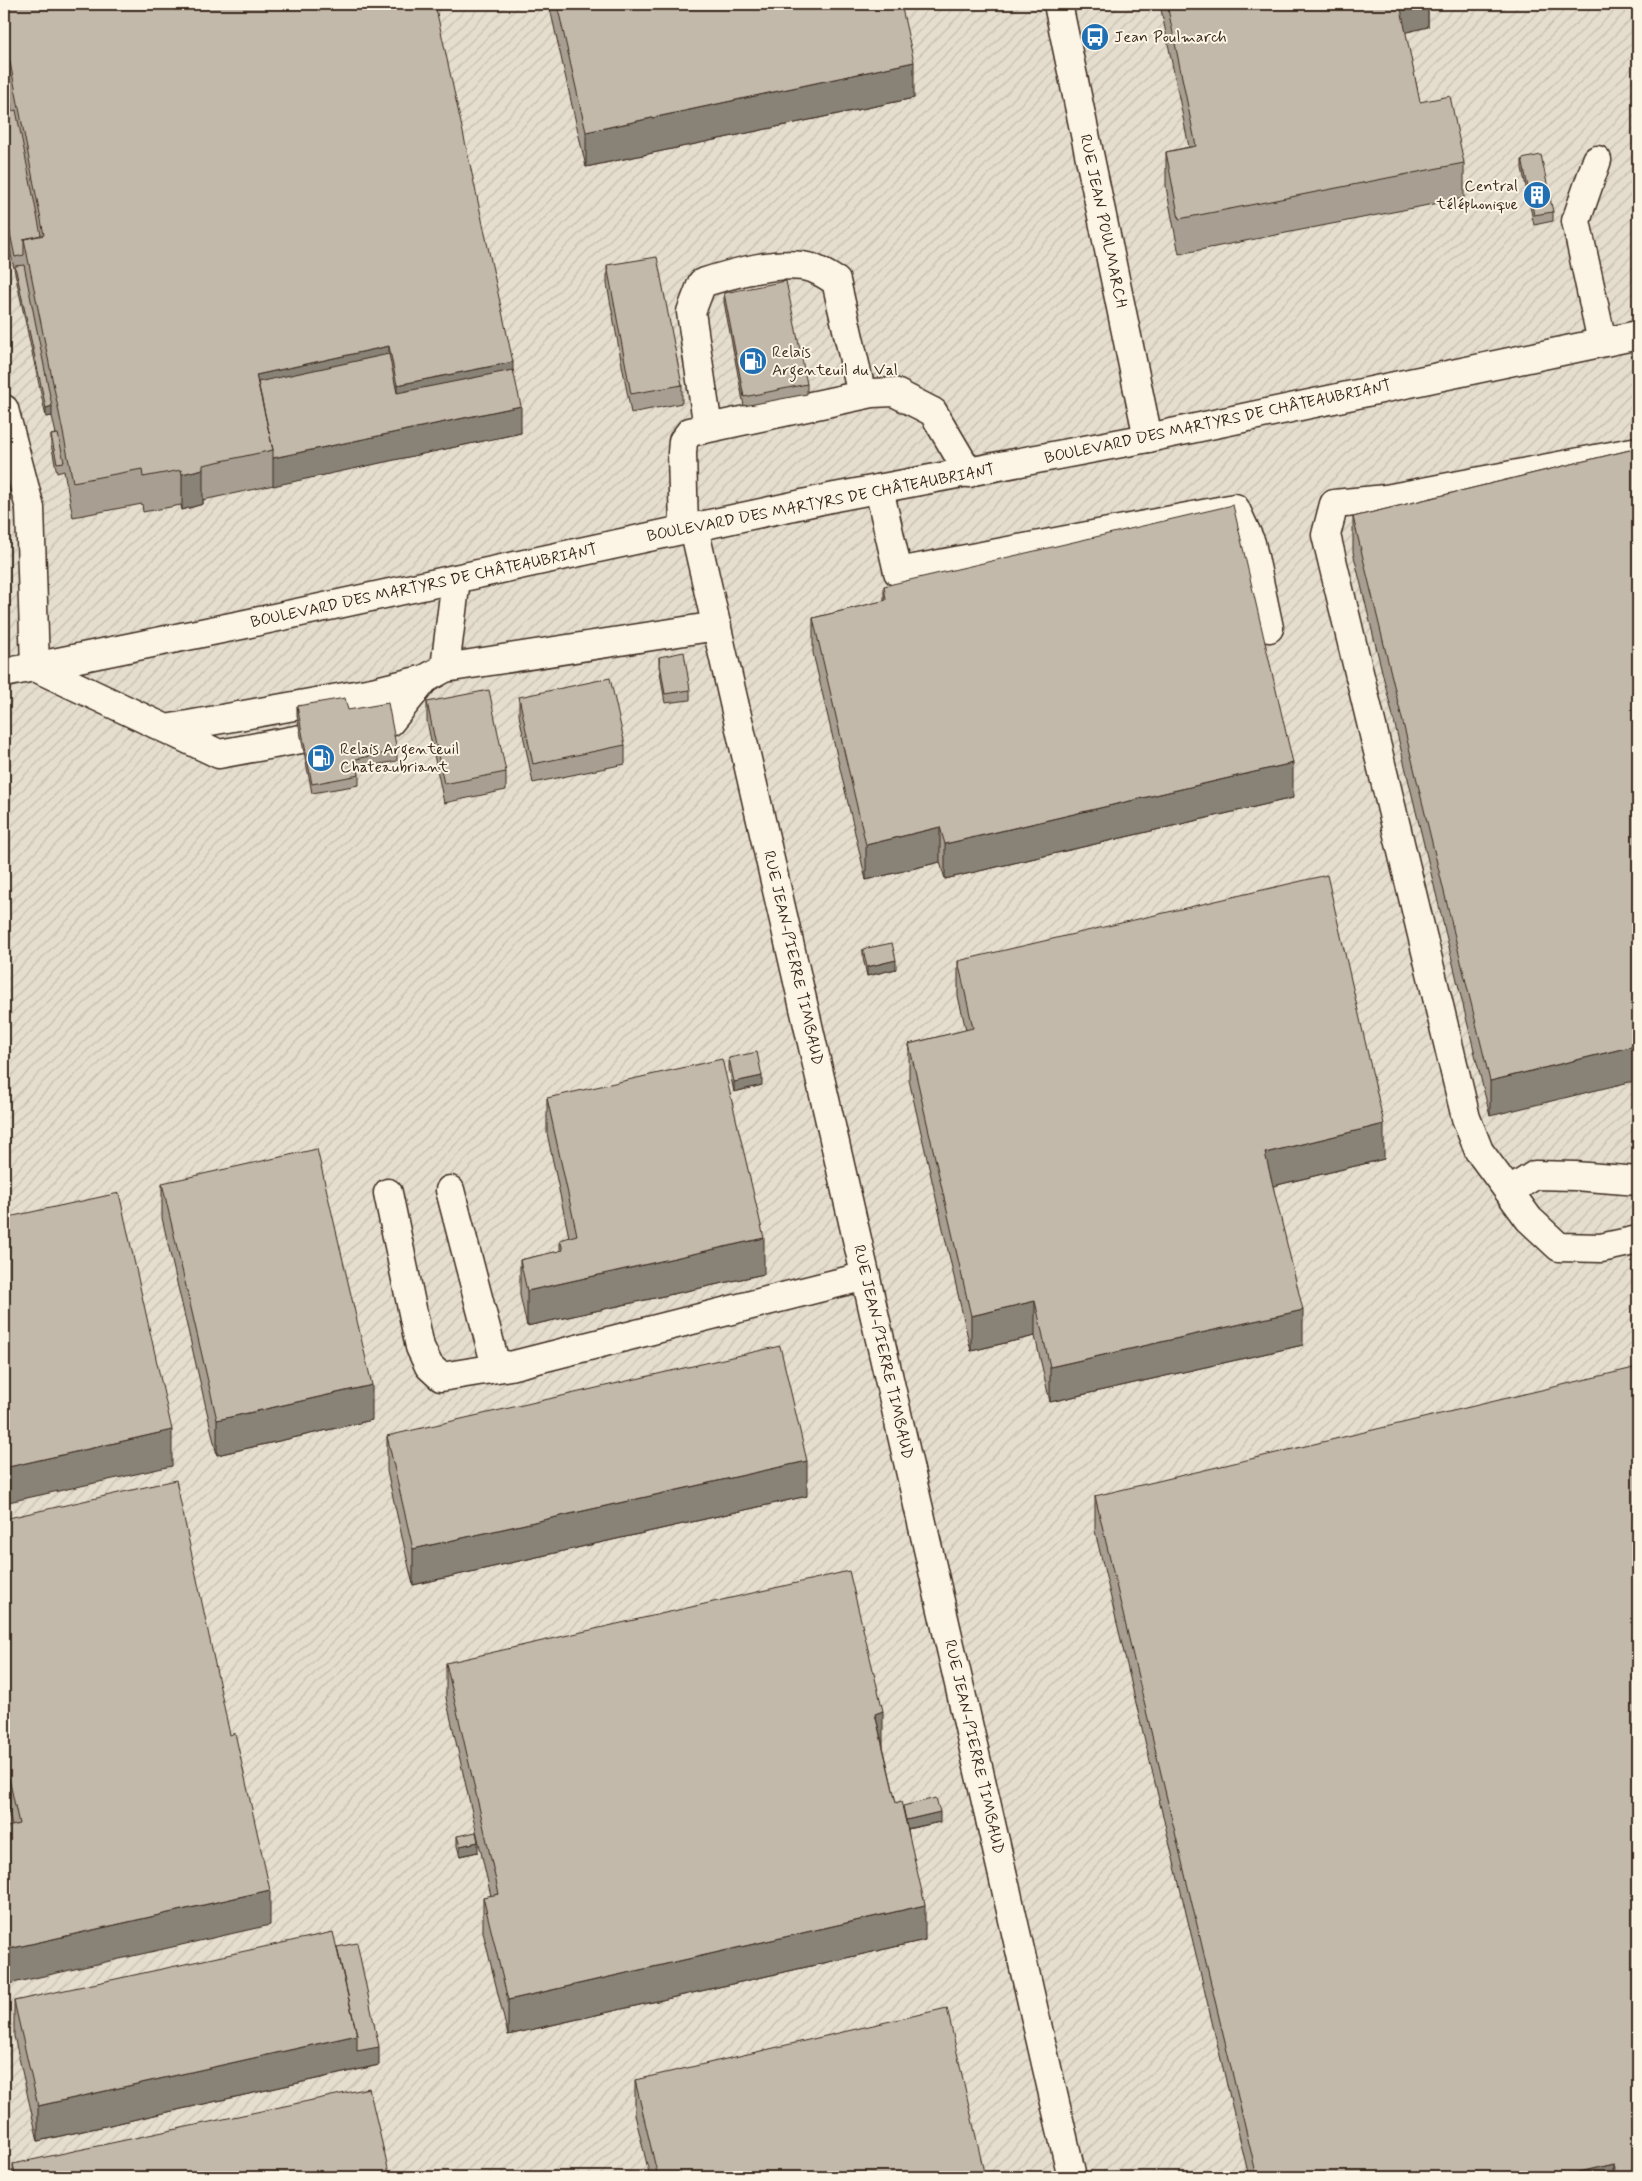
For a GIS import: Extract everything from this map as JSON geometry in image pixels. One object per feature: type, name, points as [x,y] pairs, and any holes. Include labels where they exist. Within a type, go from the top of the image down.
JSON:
[{"type":"street","name":"RUE JEAN POULMARCH","points":[[1058,4],[1148,438]]},
{"type":"street","points":[[1597,160],[1576,221],[1602,342]]},
{"type":"street","points":[[708,428],[691,312],[702,283],[731,274],[775,266],[812,268],[836,281],[862,395]]},
{"type":"street","name":"BOULEVARD DES MARTYRS DE CHÂTEAUBRIANT","points":[[4,673],[456,580],[689,528],[879,489],[1148,438],[1638,335]]},
{"type":"street","name":"RUE JEAN-PIERRE TIMBAUD","points":[[969,472],[933,412],[894,392],[862,395],[690,432],[682,440],[689,528],[717,626],[1072,2177]]},
{"type":"street","points":[[4,409],[30,508],[35,667],[219,754],[301,739]]},
{"type":"street","points":[[1638,451],[1386,499],[1334,504],[1326,535],[1466,1118],[1479,1151],[1529,1219],[1560,1247],[1601,1248],[1638,1240]]},
{"type":"street","points":[[879,489],[898,572],[1234,508],[1251,543],[1269,628]]},
{"type":"street","points":[[390,722],[435,674],[456,580]]},
{"type":"street","points":[[166,729],[372,692],[435,674],[717,626]]},
{"type":"street","points":[[1510,1191],[1535,1176],[1575,1176],[1638,1182]]},
{"type":"street","points":[[450,1190],[495,1363],[510,1366]]},
{"type":"street","points":[[388,1193],[420,1347],[428,1366],[441,1377],[510,1366],[866,1276]]},
{"type":"shaded area","points":[[4,4],[1638,4],[1638,2177],[4,2177]]},
{"type":"building","points":[[4,4],[435,4],[513,362],[397,385],[389,346],[256,375],[273,450],[203,465],[203,469],[182,474],[181,470],[143,477],[142,469],[73,482],[24,239],[44,235],[4,32]]},
{"type":"building","points":[[557,4],[901,4],[914,62],[586,132]]},
{"type":"building","points":[[1167,4],[1400,4],[1420,102],[1450,96],[1464,163],[1179,219],[1166,152],[1196,146]]},
{"type":"building","points":[[16,110],[41,235],[24,239],[24,255],[15,257],[4,204],[4,113]]},
{"type":"building","name":"Central téléphonique","points":[[1541,155],[1553,212],[1534,215],[1522,159]]},
{"type":"building","points":[[657,257],[682,385],[631,394],[607,265]]},
{"type":"building","points":[[24,265],[52,406],[46,408],[15,266]]},
{"type":"building","points":[[786,281],[807,384],[744,397],[724,293]]},
{"type":"building","points":[[389,354],[397,393],[513,370],[521,406],[273,458],[273,450],[258,382]]},
{"type":"building","points":[[58,434],[64,462],[57,463],[51,435]]},
{"type":"building","points":[[1638,448],[1638,1045],[1490,1081],[1353,517]]},
{"type":"building","points":[[1233,505],[1293,763],[945,844],[940,827],[866,845],[813,618],[886,600],[884,586]]},
{"type":"building","points":[[684,652],[690,690],[665,694],[659,657]]},
{"type":"building","points":[[610,678],[625,745],[533,764],[519,697]]},
{"type":"building","points":[[489,690],[506,772],[444,784],[427,702]]},
{"type":"building","points":[[345,698],[348,710],[388,703],[397,751],[356,759],[359,775],[312,784],[297,706]]},
{"type":"building","points":[[1327,875],[1384,1124],[1265,1153],[1303,1310],[1050,1367],[1035,1301],[971,1316],[909,1044],[973,1028],[958,961]]},
{"type":"building","points":[[892,943],[896,960],[867,967],[863,949]]},
{"type":"building","points":[[757,1052],[762,1076],[734,1082],[729,1058]]},
{"type":"building","points":[[722,1059],[764,1238],[527,1291],[520,1260],[563,1250],[560,1240],[577,1235],[547,1098]]},
{"type":"building","points":[[317,1149],[372,1385],[217,1420],[162,1183]]},
{"type":"building","points":[[119,1193],[172,1430],[4,1468],[4,1218]]},
{"type":"building","points":[[780,1346],[807,1461],[413,1549],[387,1436]]},
{"type":"building","points":[[1638,1367],[1638,2177],[1617,2177],[1614,2164],[1557,2177],[1257,2177],[1095,1496]]},
{"type":"building","points":[[176,1480],[230,1735],[235,1733],[270,1890],[4,1950],[4,1828],[19,1824],[9,1778],[4,1779],[4,1519]]},
{"type":"building","points":[[849,1571],[883,1711],[875,1714],[896,1803],[901,1801],[925,1905],[508,2000],[483,1897],[499,1894],[446,1663]]},
{"type":"building","points":[[936,1798],[940,1812],[906,1820],[903,1806]]},
{"type":"building","points":[[476,1832],[478,1842],[460,1846],[457,1836]]},
{"type":"building","points":[[333,1932],[357,2035],[38,2106],[14,2001]]},
{"type":"building","points":[[357,1943],[379,2047],[357,2051],[357,2035],[337,1947]]},
{"type":"building","points":[[947,2008],[985,2177],[658,2177],[635,2080]]},
{"type":"building","points":[[369,2088],[390,2177],[16,2177],[13,2164]]},
{"type":"place","name":"Jean Poulmarch","points":[[1095,37]]},
{"type":"place","name":"Central téléphonique","points":[[1537,195]]},
{"type":"place","name":"Relais Argenteuil du Val","points":[[753,361]]},
{"type":"place","name":"Relais Argenteuil Chateaubriant","points":[[321,758]]}]
